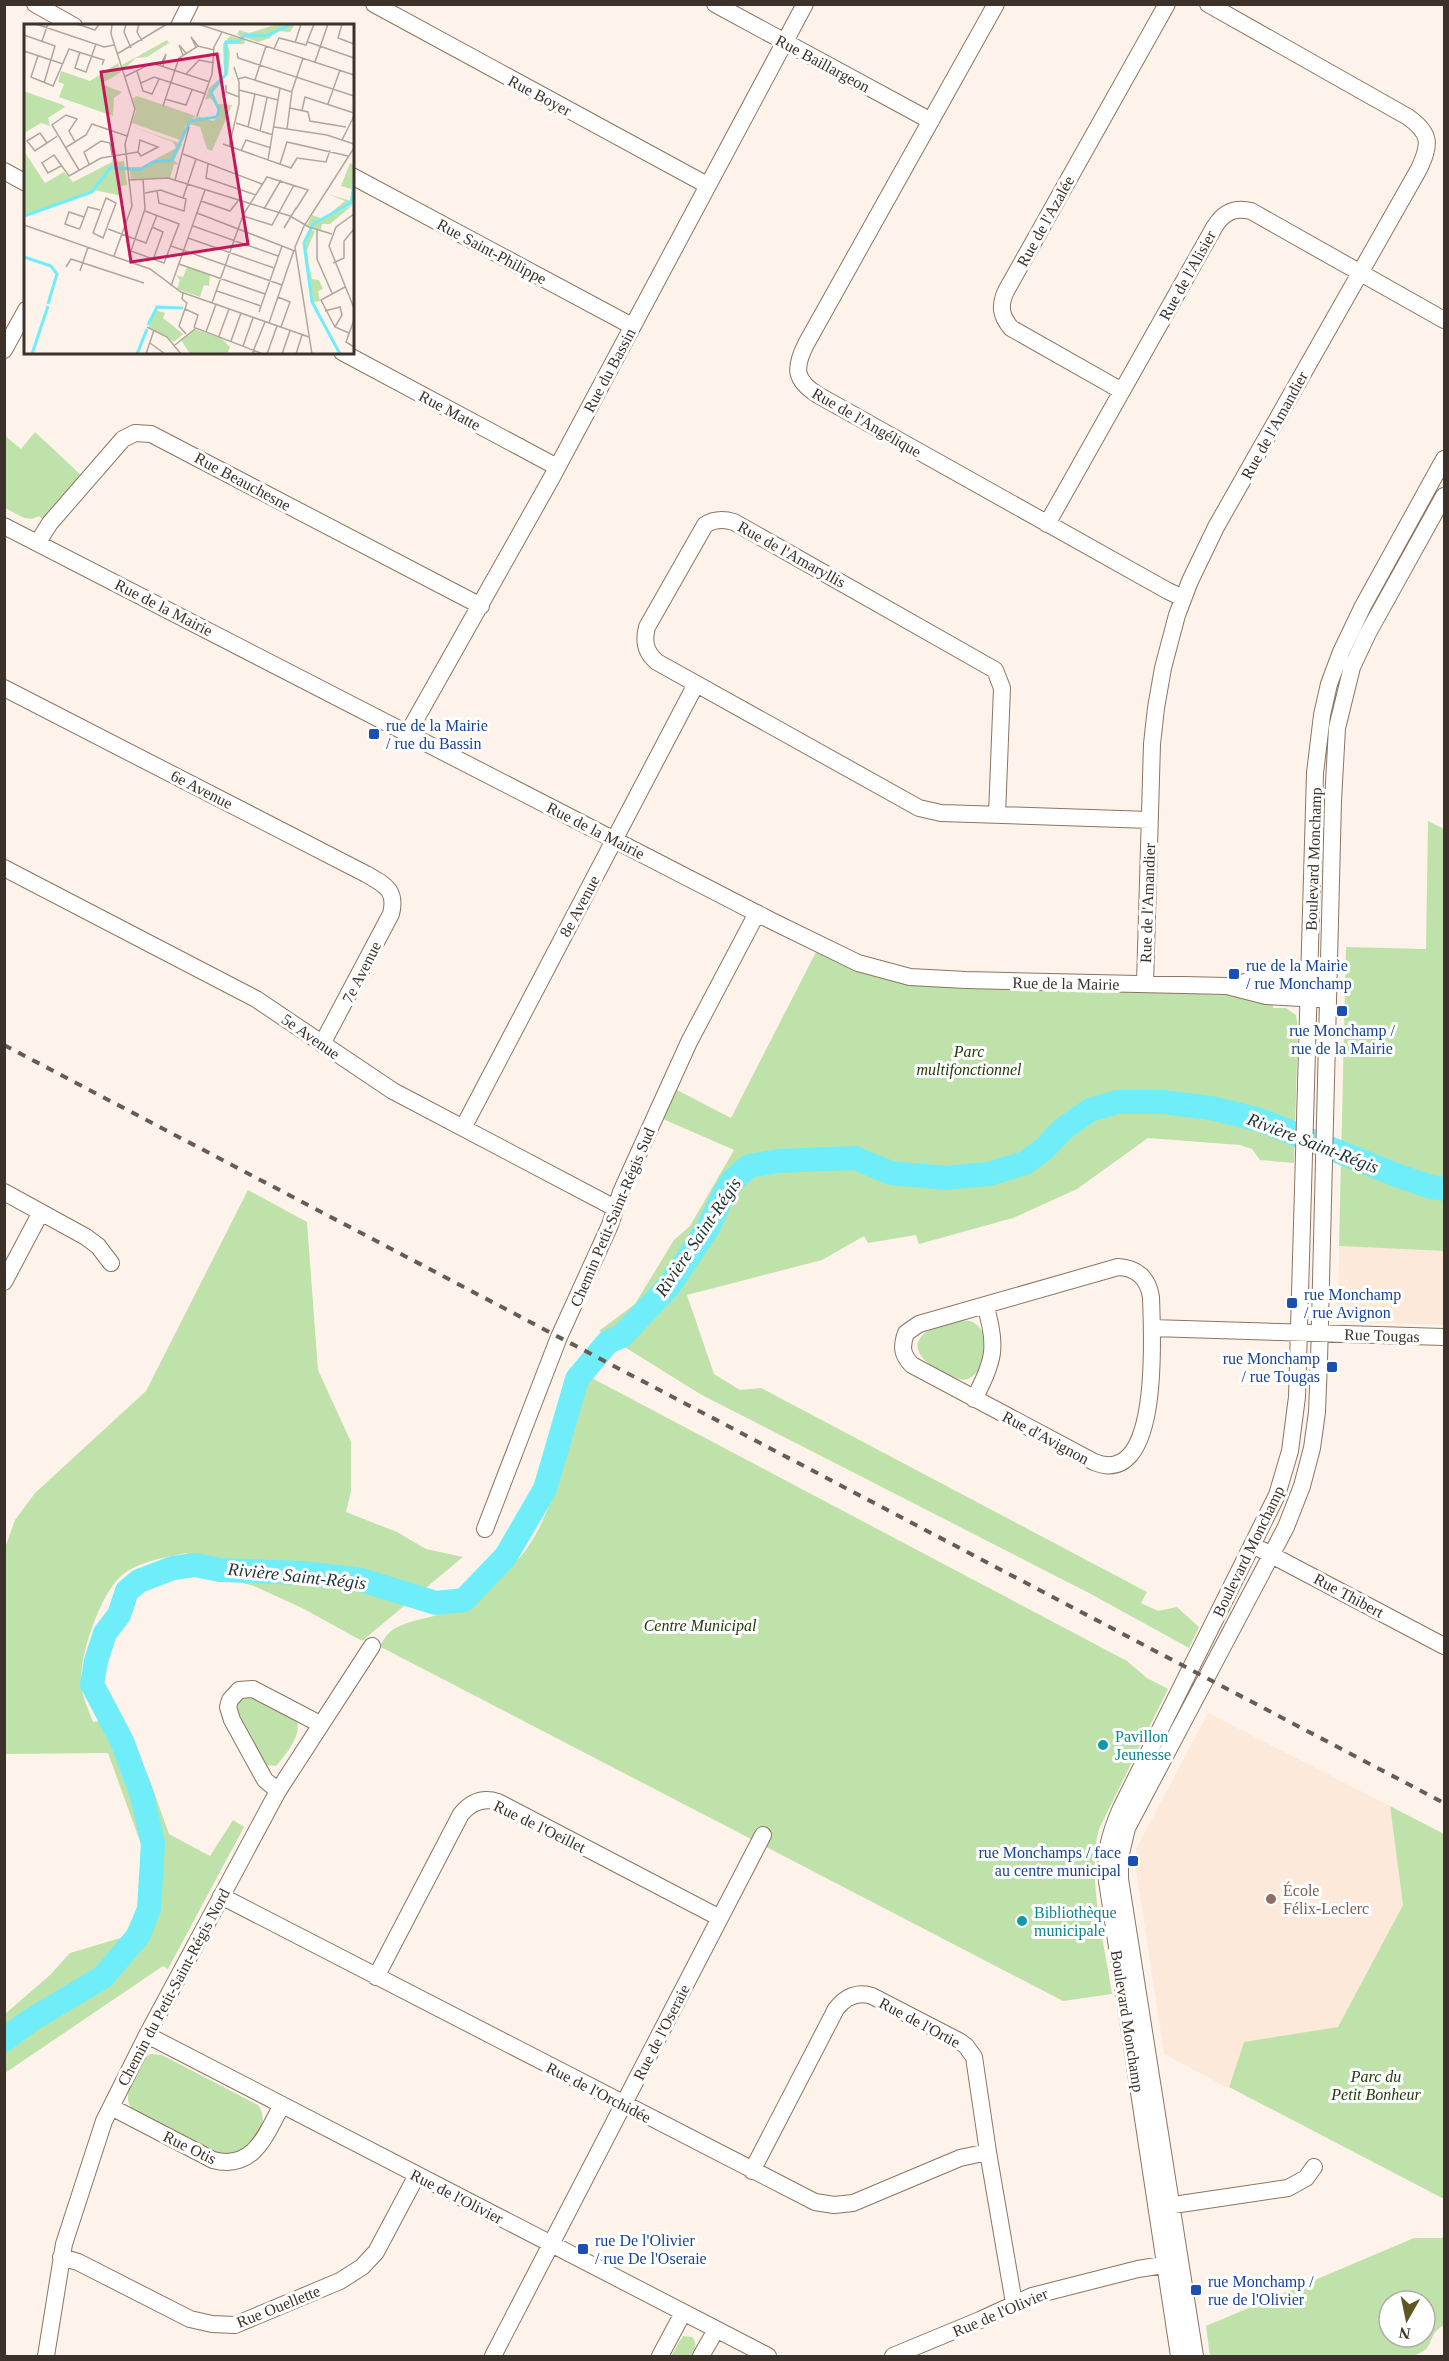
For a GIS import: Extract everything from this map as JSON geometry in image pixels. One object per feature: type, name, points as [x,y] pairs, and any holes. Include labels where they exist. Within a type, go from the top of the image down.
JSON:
[{"type":"street","points":[[35,4],[70,24]]},
{"type":"street","points":[[180,24],[190,4]]},
{"type":"street","name":"Rue Boyer","points":[[374,4],[707,185]]},
{"type":"street","name":"Rue Baillargeon","points":[[715,4],[931,121]]},
{"type":"street","name":"Rue du Bassin","points":[[408,733],[557,467],[805,4]]},
{"type":"street","name":"Rue de l'Angélique","points":[[996,4],[806,344],[798,364],[798,374],[802,382],[818,395],[1183,598]]},
{"type":"street","name":"Rue de l'Azalée","points":[[1122,391],[1011,328],[1002,314],[1001,307],[1006,291],[1167,4]]},
{"type":"street","name":"Rue de l'Amandier","points":[[1145,984],[1156,708],[1167,648],[1183,598],[1216,527],[1419,169],[1427,149],[1427,136],[1408,117],[1208,4]]},
{"type":"street","points":[[4,171],[24,182]]},
{"type":"street","name":"Rue Saint-Philippe","points":[[354,177],[632,326]]},
{"type":"street","name":"Rue de l'Alisier","points":[[1047,524],[1215,226],[1226,213],[1243,209],[1251,211],[1444,320]]},
{"type":"street","points":[[4,350],[24,314]]},
{"type":"street","name":"Rue Matte","points":[[346,354],[557,467]]},
{"type":"street","name":"Rue Beauchesne","points":[[38,543],[50,524],[123,439],[135,433],[151,434],[481,606]]},
{"type":"street","name":"Boulevard Monchamp","points":[[1179,2356],[1172,2263],[1108,1891],[1106,1852],[1121,1808],[1277,1495],[1290,1451],[1295,1418],[1299,1332],[1316,758],[1322,715],[1329,684],[1352,628],[1444,459]]},
{"type":"street","name":"Boulevard Monchamp","points":[[1163,2206],[1120,1879],[1121,1846],[1130,1821],[1272,1555],[1302,1486],[1312,1448],[1317,1412],[1320,1333],[1335,749],[1343,698],[1362,644],[1444,496]]},
{"type":"street","name":"Rue de l'Amaryllis","points":[[997,815],[1002,688],[995,670],[727,520],[710,522],[701,530],[645,634],[650,656],[914,806],[941,813],[997,815],[1150,820]]},
{"type":"street","name":"Rue de la Mairie","points":[[4,525],[843,957],[898,975],[936,979],[1227,986],[1266,996],[1329,999]]},
{"type":"street","name":"8e Avenue","points":[[463,1128],[696,684]]},
{"type":"street","name":"6e Avenue","points":[[4,688],[366,874],[383,884],[393,898]]},
{"type":"street","name":"5e Avenue","points":[[4,868],[256,999],[393,1091],[615,1208]]},
{"type":"street","name":"7e Avenue","points":[[322,1044],[387,923],[393,898]]},
{"type":"street","name":"Chemin Petit-Saint-Régis Sud","points":[[485,1529],[560,1337],[679,1063],[757,913]]},
{"type":"street","name":"Rue de la Mairie","points":[[1227,986],[1261,978],[1329,978]]},
{"type":"street","points":[[4,1192],[86,1237],[98,1246],[111,1263]]},
{"type":"street","points":[[4,1282],[41,1212]]},
{"type":"street","name":"Rue d'Avignon","points":[[1110,1268],[1127,1268],[1139,1273],[1150,1287],[1152,1328],[1150,1386],[1145,1419],[1133,1452],[1122,1464],[1111,1466],[1094,1462],[912,1365],[903,1353],[902,1346],[906,1333],[911,1328],[1110,1268]]},
{"type":"street","points":[[974,1399],[986,1376],[993,1355],[993,1335],[986,1305]]},
{"type":"street","points":[[1152,1328],[1320,1333]]},
{"type":"street","name":"Rue Tougas","points":[[1320,1333],[1444,1337]]},
{"type":"street","name":"Rue Thibert","points":[[1253,1545],[1444,1646]]},
{"type":"street","name":"Chemin du Petit-Saint-Régis Nord","points":[[46,2356],[61,2257],[93,2154],[111,2107],[147,2035],[278,1791],[372,1646]]},
{"type":"street","points":[[278,1791],[265,1780],[237,1730],[229,1714],[230,1700],[239,1690],[253,1689],[320,1724]]},
{"type":"street","name":"Rue de l'Oeillet","points":[[376,1977],[461,1814],[471,1804],[484,1800],[498,1802],[720,1918]]},
{"type":"street","name":"Rue de l'Oseraie","points":[[493,2356],[763,1835]]},
{"type":"street","name":"Rue de l'Orchidée","points":[[221,1896],[806,2199],[834,2205],[861,2200],[960,2158],[988,2152]]},
{"type":"street","name":"Rue de l'Ortie","points":[[752,2171],[836,2009],[846,1998],[859,1994],[872,1996],[959,2041],[970,2051],[976,2065],[988,2152],[1014,2303]]},
{"type":"street","name":"Rue de l'Olivier","points":[[147,2035],[768,2356]]},
{"type":"street","name":"Rue Otis","points":[[111,2107],[213,2160],[228,2163],[249,2156],[259,2148],[282,2105]]},
{"type":"street","points":[[1163,2206],[1288,2188],[1306,2178],[1314,2167]]},
{"type":"street","name":"Rue Ouellette","points":[[61,2257],[78,2262],[190,2319],[212,2324],[235,2325],[340,2281],[363,2267],[376,2252],[417,2175]]},
{"type":"street","name":"Boulevard Monchamp","points":[[1172,2263],[1195,2356]]},
{"type":"street","name":"Rue de l'Olivier","points":[[893,2356],[980,2320],[1014,2303],[1048,2291],[1172,2263]]},
{"type":"street","points":[[660,2356],[683,2313]]},
{"type":"street","points":[[701,2356],[716,2330]]},
{"type":"shaded area","points":[[1339,1246],[1444,1251],[1444,1325],[1338,1320]]},
{"type":"shaded area","name":"École Félix-Leclerc","points":[[1208,1713],[1390,1806],[1403,1905],[1338,2028],[1244,2042],[1228,2088],[1164,2054],[1136,1870],[1136,1849]]},
{"type":"green space","points":[[35,432],[81,475],[42,519],[39,516],[32,519],[24,518],[5,508],[4,435],[21,449]]},
{"type":"green space","points":[[1428,821],[1444,829],[1444,1251],[1339,1246],[1346,947],[1426,949]]},
{"type":"green space","name":"Parc multifonctionnel","points":[[816,952],[864,973],[914,985],[1232,995],[1273,1004],[1273,1008],[1286,1008],[1296,1015],[1298,1027],[1294,1163],[1260,1160],[1252,1149],[1240,1145],[1148,1138],[1077,1189],[1013,1218],[919,1244],[916,1235],[868,1243],[864,1236],[822,1260],[687,1295],[714,1374],[740,1390],[761,1388],[1147,1592],[1141,1603],[1158,1611],[1177,1607],[1199,1627],[1189,1648],[1089,1593],[700,1394],[599,1331],[635,1304],[674,1240],[690,1226],[734,1150],[663,1119],[677,1090],[731,1118]]},
{"type":"green space","points":[[248,1190],[307,1222],[318,1370],[351,1442],[351,1491],[346,1512],[397,1532],[426,1549],[463,1557],[362,1641],[304,1609],[254,1586],[227,1579],[186,1553],[144,1563],[128,1571],[113,1585],[99,1611],[84,1656],[81,1687],[93,1722],[117,1719],[149,1778],[169,1834],[210,1856],[233,1820],[244,1827],[168,1969],[163,1966],[5,2073],[5,2014],[50,1975],[70,1953],[124,1937],[139,1905],[141,1844],[108,1753],[5,1754],[5,1548],[15,1520],[35,1493],[146,1391]]},
{"type":"green space","points":[[960,1321],[971,1322],[979,1327],[986,1347],[980,1369],[973,1376],[963,1380],[928,1363],[918,1349],[919,1341],[928,1331]]},
{"type":"green space","name":"Centre Municipal","points":[[588,1376],[1127,1661],[1147,1678],[1168,1689],[1099,1829],[1095,1867],[1096,1889],[1112,1994],[1063,2001],[379,1646],[394,1629],[412,1621],[453,1610],[471,1601],[525,1552],[549,1504],[573,1418]]},
{"type":"green space","points":[[250,1696],[297,1721],[295,1739],[276,1766],[266,1765],[235,1709],[237,1703]]},
{"type":"green space","name":"Parc du Petit Bonheur","points":[[1390,1806],[1444,1834],[1444,2199],[1229,2087],[1244,2042],[1338,2027],[1403,1905]]},
{"type":"green space","points":[[150,2054],[162,2055],[258,2105],[263,2120],[258,2136],[238,2153],[216,2154],[132,2109],[128,2096],[129,2088],[135,2072]]},
{"type":"green space","points":[[1444,2236],[1444,2325],[1437,2331],[1437,2289],[1377,2289],[1377,2349],[1426,2349],[1421,2352],[1412,2356],[1210,2356],[1206,2326],[1414,2238],[1442,2238]]},
{"type":"green space","points":[[683,2336],[692,2337],[695,2342],[695,2349],[691,2356],[671,2356]]},
{"type":"waterway","name":"Rivière Saint-Régis","points":[[4,2040],[31,2020],[103,1977],[138,1936],[149,1909],[153,1844],[142,1795],[122,1741],[92,1684],[96,1661],[105,1633],[119,1615],[127,1591],[139,1581],[173,1568],[195,1565],[220,1570],[303,1573],[361,1580],[436,1603],[464,1600],[506,1556],[545,1489],[577,1379],[608,1342],[622,1336],[669,1286],[709,1226],[732,1181],[749,1166],[778,1161],[855,1158],[891,1173],[946,1178],[989,1174],[1025,1163],[1044,1149],[1063,1129],[1090,1110],[1117,1102],[1162,1102],[1211,1108],[1260,1120],[1396,1175],[1444,1189]]},
{"type":"railway","points":[[4,1045],[1444,1803]]},
{"type":"place","name":"rue de la Mairie / rue du Bassin","points":[[374,734]]},
{"type":"place","name":"rue de la Mairie / rue Monchamp","points":[[1234,974]]},
{"type":"place","name":"rue Monchamp / rue de la Mairie","points":[[1342,1011]]},
{"type":"place","name":"rue Monchamp / rue Avignon","points":[[1292,1303]]},
{"type":"place","name":"rue Monchamp / rue Tougas","points":[[1332,1367]]},
{"type":"place","name":"Pavillon Jeunesse","points":[[1103,1745]]},
{"type":"place","name":"rue Monchamps / face au centre municipal","points":[[1133,1861]]},
{"type":"place","name":"École Félix-Leclerc","points":[[1271,1899]]},
{"type":"place","name":"Bibliothèque municipale","points":[[1022,1921]]},
{"type":"place","name":"rue De l'Olivier / rue De l'Oseraie","points":[[583,2249]]},
{"type":"place","name":"rue Monchamp / rue de l'Olivier","points":[[1196,2290]]}]
